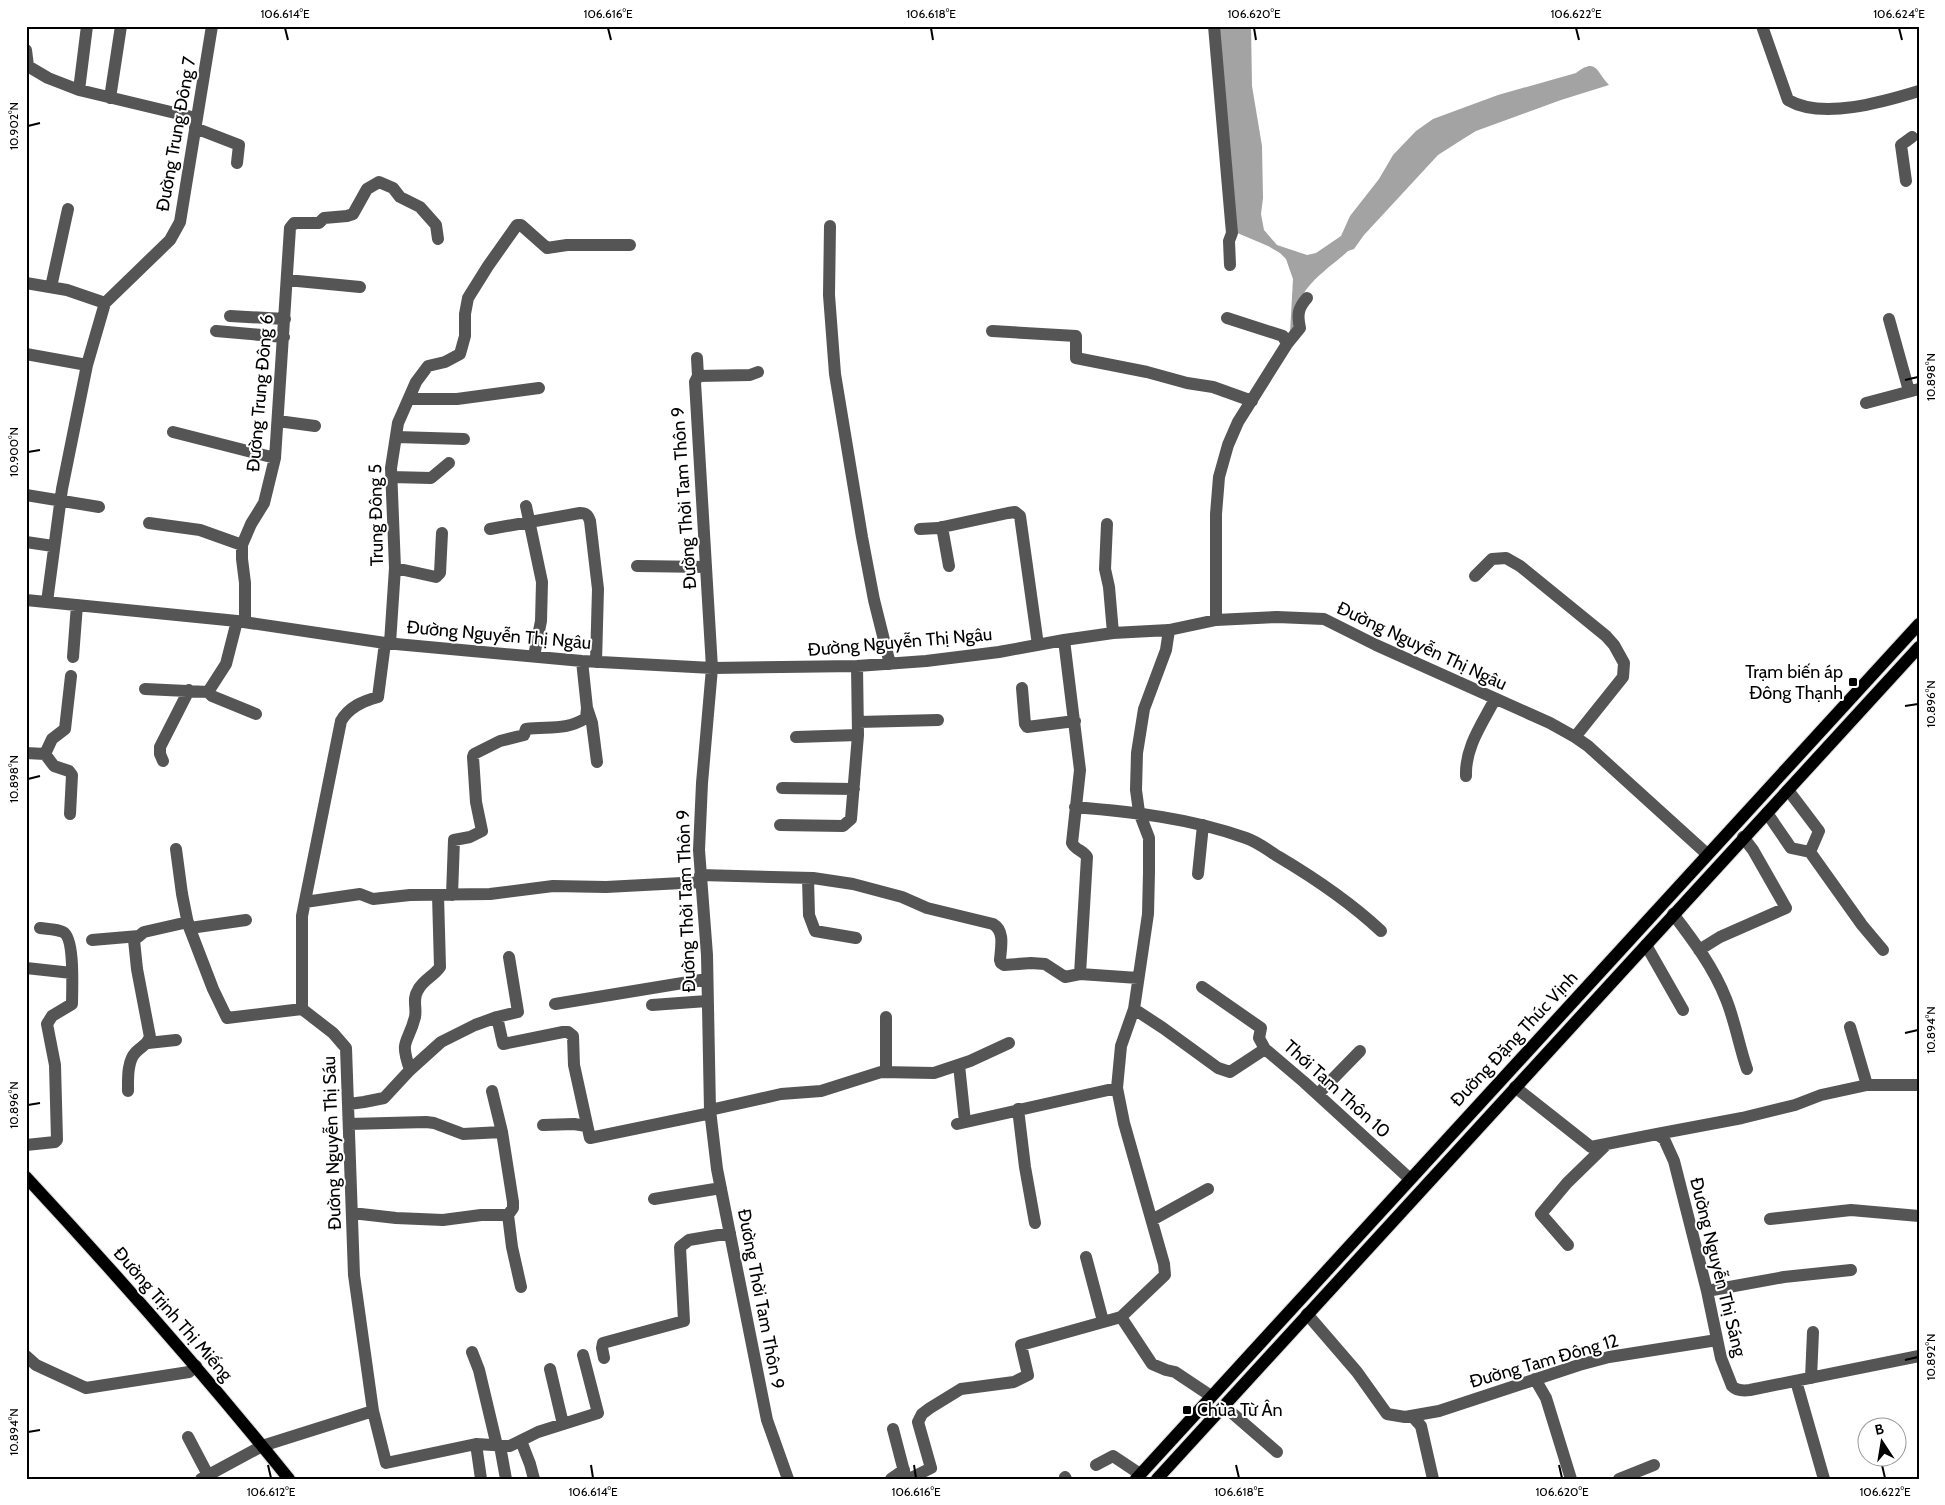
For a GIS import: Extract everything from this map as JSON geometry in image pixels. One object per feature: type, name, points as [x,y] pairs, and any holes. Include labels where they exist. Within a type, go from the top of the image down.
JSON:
[{"type":"main road","name":"Đường Đặng Thúc Vịnh","points":[[1138,1477],[1919,624]]},
{"type":"main road","name":"Đường Đặng Thúc Vịnh","points":[[1157,1479],[1919,647]]},
{"type":"main road","points":[[1707,854],[1718,865]]},
{"type":"main road","name":"Đường Trịnh Thị Miếng","points":[[26,1177],[100,1256],[196,1366],[289,1479]]},
{"type":"street","points":[[79,90],[87,26]]},
{"type":"street","points":[[110,98],[121,26]]},
{"type":"street","name":"Đường Trung Đông 7","points":[[105,303],[170,240],[180,222],[212,26]]},
{"type":"street","points":[[1214,26],[1232,233],[1229,241],[1230,265]]},
{"type":"street","points":[[1762,26],[1788,100],[1798,106],[1826,108],[1864,106],[1919,91]]},
{"type":"street","points":[[26,50],[27,66],[48,78],[79,90],[196,123],[239,145],[236,164]]},
{"type":"street","points":[[1908,181],[1902,145],[1912,137]]},
{"type":"street","name":"Đường Trung Đông 6","points":[[208,692],[226,664],[241,621],[245,583],[242,545],[251,524],[264,503],[275,458],[290,228],[294,223],[319,223],[324,218],[353,214],[368,189],[379,182],[393,188],[400,197],[420,207],[436,225],[438,239]]},
{"type":"street","points":[[51,287],[68,208]]},
{"type":"street","name":"Trung Đông 5","points":[[388,643],[395,568],[391,476],[398,423],[416,382],[428,366],[445,362],[460,354],[468,298],[493,258],[517,225],[521,225],[547,248],[567,245],[630,245]]},
{"type":"street","points":[[830,226],[829,295],[835,374],[862,538],[874,600],[890,664]]},
{"type":"street","points":[[287,280],[360,287]]},
{"type":"street","points":[[26,283],[67,290],[105,303],[88,365],[60,500],[47,602]]},
{"type":"street","points":[[1216,620],[1216,514],[1219,477],[1228,445],[1238,422],[1287,344],[1300,328],[1299,308],[1307,298]]},
{"type":"street","points":[[230,316],[285,319]]},
{"type":"street","points":[[1227,318],[1283,336],[1287,344]]},
{"type":"street","points":[[1866,403],[1914,390],[1889,319]]},
{"type":"street","points":[[216,330],[284,337]]},
{"type":"street","points":[[992,331],[1076,336],[1076,358],[1213,387],[1252,401]]},
{"type":"street","points":[[26,354],[88,365]]},
{"type":"street","name":"Đường Thời Tam Thôn 9","points":[[697,358],[698,376],[695,382],[695,397],[712,668],[702,783],[699,850],[707,979],[710,1112],[721,1188],[767,1420],[788,1479]]},
{"type":"street","points":[[698,376],[750,375],[758,372]]},
{"type":"street","points":[[410,399],[457,399],[539,388]]},
{"type":"street","points":[[278,421],[315,426]]},
{"type":"street","points":[[172,432],[275,458]]},
{"type":"street","points":[[396,437],[464,439]]},
{"type":"street","points":[[391,476],[432,478],[449,463]]},
{"type":"street","points":[[26,495],[99,507]]},
{"type":"street","points":[[526,506],[542,582],[542,621],[534,656]]},
{"type":"street","points":[[920,529],[942,527],[1015,512],[1020,516],[1038,645]]},
{"type":"street","points":[[490,529],[580,513],[588,515],[598,589],[596,662]]},
{"type":"street","points":[[149,523],[200,530],[242,545]]},
{"type":"street","points":[[1107,524],[1105,569],[1109,588],[1113,633]]},
{"type":"street","points":[[942,527],[949,566]]},
{"type":"street","points":[[395,568],[436,576],[440,572],[442,533]]},
{"type":"street","points":[[26,542],[53,546]]},
{"type":"street","points":[[1475,576],[1492,559],[1506,558],[1520,566],[1606,636],[1621,656],[1624,663],[1623,677],[1576,737]]},
{"type":"street","points":[[637,566],[706,567]]},
{"type":"street","name":"Đường Nguyễn Thị Ngâu","points":[[26,600],[241,621],[388,643],[596,662],[712,668],[890,664],[998,652],[1113,633],[1169,630],[1216,620],[1277,617],[1324,619],[1550,723],[1576,737],[1707,854]]},
{"type":"street","points":[[73,657],[77,605]]},
{"type":"street","points":[[891,1479],[931,1468],[918,1422],[922,1414],[961,1389],[1014,1382],[1028,1375],[1021,1345],[1121,1317],[1166,1275],[1124,1123],[1117,1088],[1122,1046],[1134,1009],[1148,914],[1149,838],[1139,812],[1136,790],[1137,753],[1144,709],[1166,650],[1169,630]]},
{"type":"street","points":[[1064,640],[1080,770],[1072,843],[1074,848],[1084,852],[1087,857],[1080,974]]},
{"type":"street","points":[[176,849],[182,894],[189,925],[213,988],[227,1018],[302,1009],[302,916],[341,721],[346,712],[364,700],[378,697],[388,643]]},
{"type":"street","points":[[582,660],[587,708],[592,724],[597,762]]},
{"type":"street","points":[[780,825],[843,826],[851,819],[858,729],[857,666]]},
{"type":"street","points":[[45,754],[52,739],[65,729],[71,676]]},
{"type":"street","points":[[1022,688],[1025,724],[1027,727],[1074,721]]},
{"type":"street","points":[[146,689],[208,692],[212,696],[256,714]]},
{"type":"street","points":[[163,761],[160,747],[189,690]]},
{"type":"street","points":[[1466,776],[1466,762],[1473,740],[1495,699]]},
{"type":"street","points":[[452,895],[454,840],[470,837],[482,831],[476,802],[474,754],[500,741],[524,736],[526,729],[550,729],[574,725],[586,718],[587,708]]},
{"type":"street","points":[[796,737],[938,720]]},
{"type":"street","points":[[26,753],[45,754]]},
{"type":"street","points":[[45,754],[54,766],[69,771],[72,775],[70,814]]},
{"type":"street","points":[[782,788],[854,789]]},
{"type":"street","points":[[1788,790],[1818,831],[1810,852]]},
{"type":"street","points":[[1075,807],[1139,812],[1178,818],[1248,839],[1294,866],[1353,905],[1381,931]]},
{"type":"street","points":[[1767,813],[1791,848],[1810,852],[1862,925],[1883,950]]},
{"type":"street","points":[[1198,874],[1203,825]]},
{"type":"street","points":[[1699,950],[1720,938],[1786,908],[1753,850],[1743,838]]},
{"type":"street","points":[[305,902],[360,894],[373,899],[410,895],[490,894],[553,886],[606,887],[701,878],[808,878],[853,884],[902,897],[927,908],[993,924],[998,927],[1001,933],[1001,963],[1004,965],[1045,964],[1065,977],[1080,974],[1138,978]]},
{"type":"street","points":[[808,878],[810,915],[814,931],[856,938]]},
{"type":"street","points":[[410,1070],[405,1056],[404,1044],[414,1018],[416,993],[440,967],[438,895]]},
{"type":"street","points":[[1673,914],[1711,968],[1726,998],[1747,1069]]},
{"type":"street","points":[[148,1043],[150,1037],[134,940],[144,932],[189,925],[246,920]]},
{"type":"street","points":[[26,1145],[49,1144],[57,1140],[55,1065],[47,1024],[52,1016],[72,1004],[70,947],[66,935],[62,932],[40,928]]},
{"type":"street","points":[[92,940],[139,936]]},
{"type":"street","points":[[1646,945],[1684,1010]]},
{"type":"street","points":[[349,1104],[384,1098],[410,1070],[441,1042],[498,1016],[518,1012],[510,957]]},
{"type":"street","points":[[26,968],[72,973]]},
{"type":"street","points":[[555,1004],[707,979]]},
{"type":"street","points":[[1202,987],[1261,1028],[1259,1038],[1264,1049]]},
{"type":"street","points":[[652,1004],[707,1001]]},
{"type":"street","name":"Đường Nguyễn Thị Sáu","points":[[302,1009],[333,1033],[346,1048],[354,1275],[373,1411],[386,1463],[476,1444]]},
{"type":"street","name":"Thới Tam Thôn 10","points":[[1134,1009],[1218,1068],[1230,1072],[1264,1049],[1318,1094],[1410,1179]]},
{"type":"street","points":[[498,1016],[503,1044],[563,1032],[568,1032],[573,1036],[574,1065],[590,1138],[710,1112],[781,1094],[821,1091],[881,1072],[934,1074],[1009,1043]]},
{"type":"street","points":[[886,1017],[886,1072]]},
{"type":"street","points":[[1850,1027],[1867,1085]]},
{"type":"street","points":[[128,1091],[131,1060],[136,1052],[148,1043],[176,1040]]},
{"type":"street","points":[[1318,1094],[1360,1051]]},
{"type":"street","points":[[959,1065],[961,1123],[1117,1088]]},
{"type":"street","points":[[1515,1087],[1591,1147],[1742,1118],[1795,1105],[1821,1095],[1867,1085],[1919,1086]]},
{"type":"street","points":[[492,1090],[502,1132],[513,1202],[513,1208],[508,1216],[512,1247],[522,1287]]},
{"type":"street","points":[[1018,1109],[1025,1167],[1035,1223]]},
{"type":"street","points":[[349,1124],[426,1122],[434,1123],[463,1134],[502,1132]]},
{"type":"street","points":[[543,1125],[586,1126]]},
{"type":"street","name":"Đường Nguyễn Thị Sáng","points":[[1657,1134],[1664,1139],[1674,1160],[1707,1291],[1721,1358],[1734,1388],[1750,1390],[1919,1356]]},
{"type":"street","points":[[1568,1245],[1541,1214],[1567,1183],[1607,1144]]},
{"type":"street","points":[[654,1199],[721,1188]]},
{"type":"street","points":[[1152,1220],[1208,1189]]},
{"type":"street","points":[[1770,1219],[1851,1210],[1919,1216]]},
{"type":"street","points":[[352,1213],[396,1218],[443,1220],[481,1215],[508,1216]]},
{"type":"street","points":[[604,1358],[603,1343],[684,1322],[680,1247],[689,1240],[730,1233]]},
{"type":"street","points":[[1086,1257],[1103,1321]]},
{"type":"street","points":[[1707,1291],[1784,1277],[1851,1270]]},
{"type":"street","name":"Đường Tam Đông 12","points":[[1307,1314],[1357,1372],[1387,1414],[1405,1417],[1439,1411],[1609,1357],[1717,1340]]},
{"type":"street","points":[[1121,1317],[1152,1364],[1175,1372],[1211,1396]]},
{"type":"street","points":[[1811,1378],[1813,1332]]},
{"type":"street","points":[[472,1352],[479,1370],[506,1479]]},
{"type":"street","points":[[481,1479],[476,1444],[510,1446],[562,1424],[598,1412],[583,1355]]},
{"type":"street","points":[[26,1356],[36,1365],[86,1388],[189,1372],[196,1366]]},
{"type":"street","points":[[550,1369],[562,1424]]},
{"type":"street","points":[[1535,1379],[1546,1398],[1571,1479]]},
{"type":"street","points":[[1796,1381],[1824,1479]]},
{"type":"street","points":[[1224,1406],[1277,1452]]},
{"type":"street","points":[[188,1437],[204,1477],[262,1446],[373,1411]]},
{"type":"street","points":[[1412,1416],[1421,1426],[1433,1479]]},
{"type":"street","points":[[893,1429],[906,1476]]},
{"type":"street","points":[[521,1441],[534,1479]]},
{"type":"street","points":[[1096,1465],[1113,1456],[1138,1477]]},
{"type":"street","points":[[1619,1479],[1654,1466]]},
{"type":"shaded area","points":[[1217,26],[1251,26],[1252,86],[1262,146],[1263,198],[1261,214],[1264,230],[1277,245],[1307,255],[1316,253],[1341,236],[1350,216],[1379,179],[1393,155],[1416,131],[1433,119],[1498,95],[1576,73],[1588,66],[1596,68],[1609,85],[1561,100],[1476,131],[1438,155],[1364,235],[1354,249],[1348,251],[1310,285],[1299,303],[1298,328],[1290,333],[1293,279],[1286,259],[1268,246],[1235,232]]},
{"type":"place","name":"Trạm biến áp Đông Thạnh","points":[[1853,682]]},
{"type":"place","name":"Chùa Từ Ân","points":[[1187,1410]]}]
